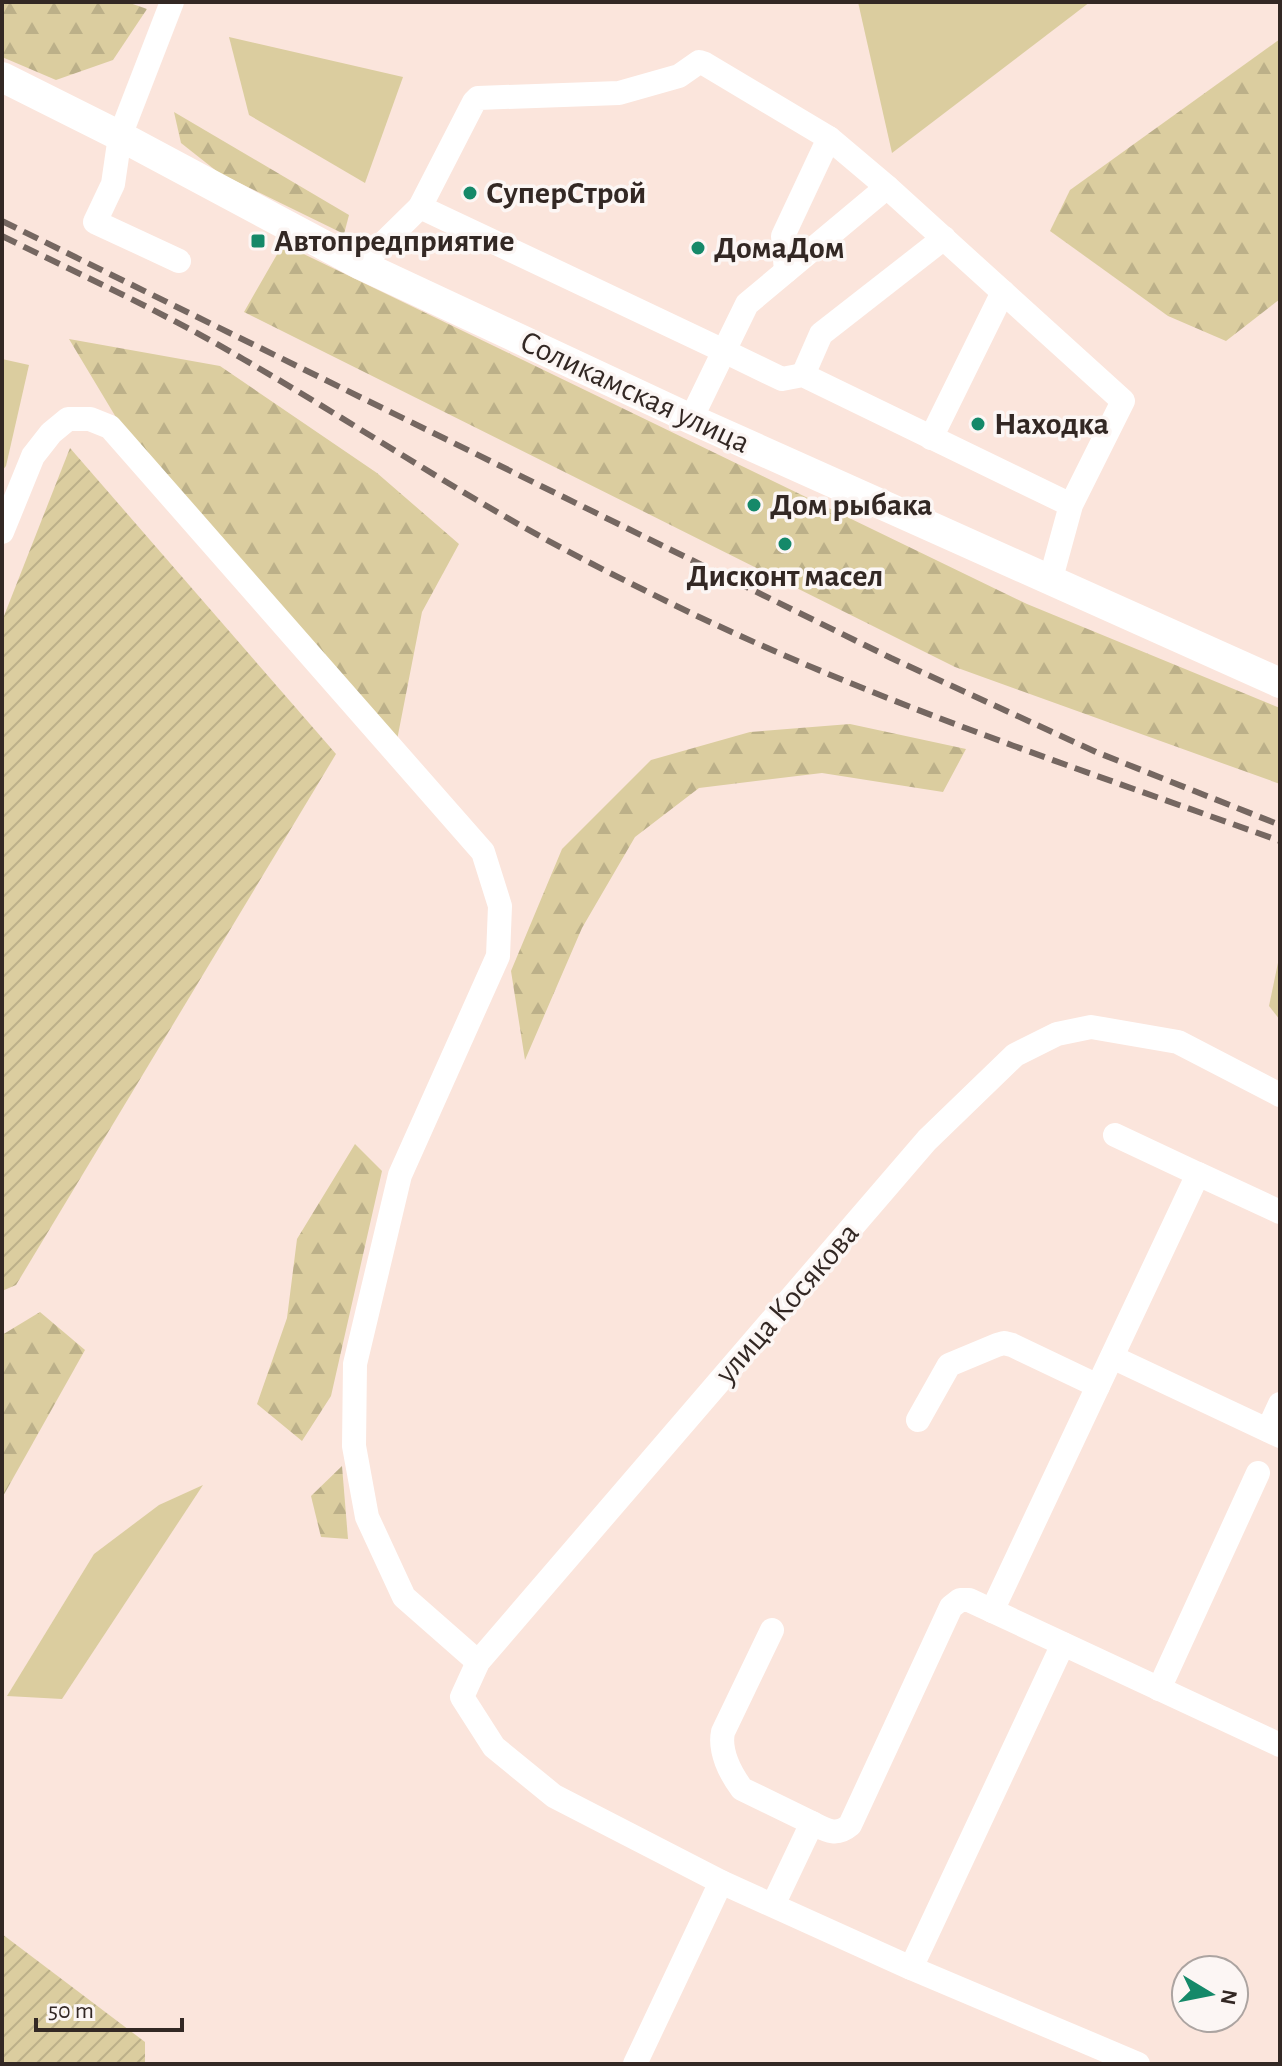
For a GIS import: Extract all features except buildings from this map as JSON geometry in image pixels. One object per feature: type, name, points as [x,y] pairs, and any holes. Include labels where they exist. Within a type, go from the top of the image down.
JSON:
[{"type":"main road","name":"Соликамская улица","points":[[2,77],[120,136],[361,265],[691,419],[1280,683]]},
{"type":"street","points":[[172,2],[120,136],[113,184],[95,222],[179,261]]},
{"type":"street","points":[[361,265],[420,207],[474,102],[483,97],[619,93],[679,76],[699,62],[829,138],[1123,401],[1071,505],[1051,578]]},
{"type":"street","points":[[786,271],[783,236],[829,138]]},
{"type":"street","points":[[691,419],[747,304],[887,187]]},
{"type":"street","points":[[420,207],[782,379],[803,375],[1071,505]]},
{"type":"street","points":[[803,375],[821,334],[944,238]]},
{"type":"street","points":[[931,438],[1003,292]]},
{"type":"street","points":[[2,532],[33,456],[51,433],[68,419],[90,419],[110,427],[483,852],[500,906],[498,956],[400,1175],[355,1364],[354,1446],[367,1517],[404,1597],[478,1662]]},
{"type":"street","name":"улица Косякова","points":[[721,1882],[554,1796],[494,1747],[462,1697],[478,1662],[927,1140],[1015,1055],[1057,1034],[1091,1027],[1178,1042],[1280,1095]]},
{"type":"street","points":[[1115,1135],[1280,1212]]},
{"type":"street","points":[[992,1611],[1198,1174]]},
{"type":"street","points":[[918,1420],[949,1365],[997,1345],[1012,1345],[1098,1386]]},
{"type":"street","points":[[1112,1357],[1274,1433],[1280,1404]]},
{"type":"street","points":[[1159,1689],[1258,1473]]},
{"type":"street","points":[[772,1630],[723,1732],[721,1750],[742,1789],[832,1832],[843,1831],[850,1825],[951,1607],[960,1600],[969,1600],[1280,1745]]},
{"type":"street","points":[[911,1968],[1063,1644]]},
{"type":"street","points":[[773,1905],[812,1823]]},
{"type":"street","points":[[635,2064],[721,1882],[911,1968],[1138,2064]]},
{"type":"green space","points":[[2,2],[127,2],[147,9],[113,60],[56,80],[2,57]]},
{"type":"green space","points":[[858,2],[1090,2],[892,153]]},
{"type":"green space","points":[[229,37],[403,77],[365,183],[249,115]]},
{"type":"green space","points":[[1280,39],[1280,299],[1226,341],[1168,316],[1050,231],[1070,190]]},
{"type":"green space","points":[[174,112],[349,215],[344,234],[219,173],[181,143]]},
{"type":"green space","points":[[283,244],[1027,604],[1280,708],[1280,784],[955,667],[244,312]]},
{"type":"green space","points":[[69,339],[220,366],[377,473],[459,544],[422,612],[397,740],[126,434]]},
{"type":"green space","points":[[2,359],[29,365],[6,466],[2,471]]},
{"type":"green space","points":[[70,448],[336,754],[16,1285],[2,1291],[2,621]]},
{"type":"green space","points":[[850,724],[966,749],[943,792],[822,773],[699,788],[635,837],[582,928],[525,1060],[511,971],[562,849],[651,760],[750,732]]},
{"type":"green space","points":[[1280,953],[1280,1020],[1269,1006]]},
{"type":"green space","points":[[355,1144],[382,1171],[331,1396],[302,1441],[257,1404],[287,1318],[297,1239]]},
{"type":"green space","points":[[40,1312],[85,1350],[2,1498],[2,1335]]},
{"type":"green space","points":[[342,1466],[348,1539],[321,1537],[311,1496]]},
{"type":"green space","points":[[203,1485],[62,1699],[7,1696],[94,1554],[159,1505]]},
{"type":"green space","points":[[2,1934],[145,2042],[145,2064],[2,2064]]},
{"type":"railway","points":[[2,221],[891,658],[1096,752],[1280,825]]},
{"type":"railway","points":[[2,236],[214,342],[517,523],[601,569],[721,627],[799,662],[958,725],[1280,841]]},
{"type":"place","name":"СуперСтрой","points":[[470,193]]},
{"type":"place","name":"Автопредприятие","points":[[258,241]]},
{"type":"place","name":"ДомаДом","points":[[698,248]]},
{"type":"place","name":"Находка","points":[[978,424]]},
{"type":"place","name":"Дом рыбака","points":[[754,505]]},
{"type":"place","name":"Дисконт масел","points":[[785,544]]}]
